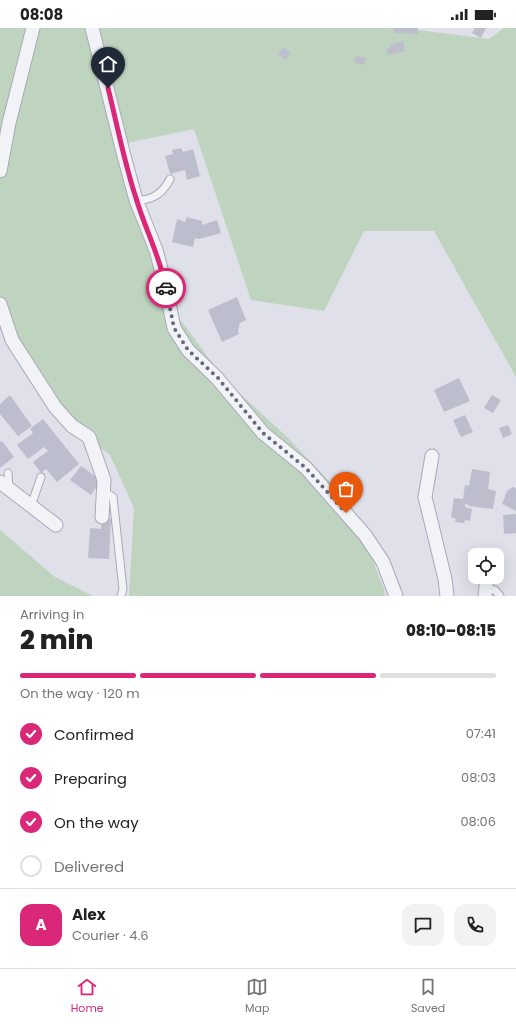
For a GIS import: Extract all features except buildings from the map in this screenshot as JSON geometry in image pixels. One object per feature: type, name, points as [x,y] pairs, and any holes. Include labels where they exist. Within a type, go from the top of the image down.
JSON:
[{"type":"street","points":[[0,171],[9,124],[33,28]]},
{"type":"street","points":[[92,28],[136,200],[156,250],[174,328],[188,350],[218,378],[263,433],[306,468],[365,535],[383,562],[396,596]]},
{"type":"street","points":[[0,304],[12,340],[55,407],[72,426],[89,437],[104,480],[102,490],[102,517]]},
{"type":"street","points":[[432,456],[425,497],[445,579],[447,596]]},
{"type":"street","points":[[6,481],[32,506],[56,525]]},
{"type":"lane","points":[[136,200],[146,200],[158,195],[165,189],[170,179]]},
{"type":"lane","points":[[32,506],[42,477]]},
{"type":"lane","points":[[102,490],[113,497],[123,589],[121,596]]},
{"type":"lane","points":[[486,587],[495,590],[500,596]]},
{"type":"green space","points":[[0,28],[402,28],[489,39],[504,28],[516,28],[516,377],[434,231],[364,231],[324,311],[251,300],[194,129],[122,144],[177,315],[224,379],[287,437],[350,503],[384,589],[385,596],[129,596],[134,508],[110,455],[55,413],[0,309]]},
{"type":"green space","points":[[0,530],[55,577],[93,596],[0,596]]},
{"type":"way so far","points":[[166,288],[174,328],[188,350],[218,378],[240,407],[263,433],[306,468],[346,513]]},
{"type":"route","points":[[108,88],[136,200],[156,250],[166,288]]}]
